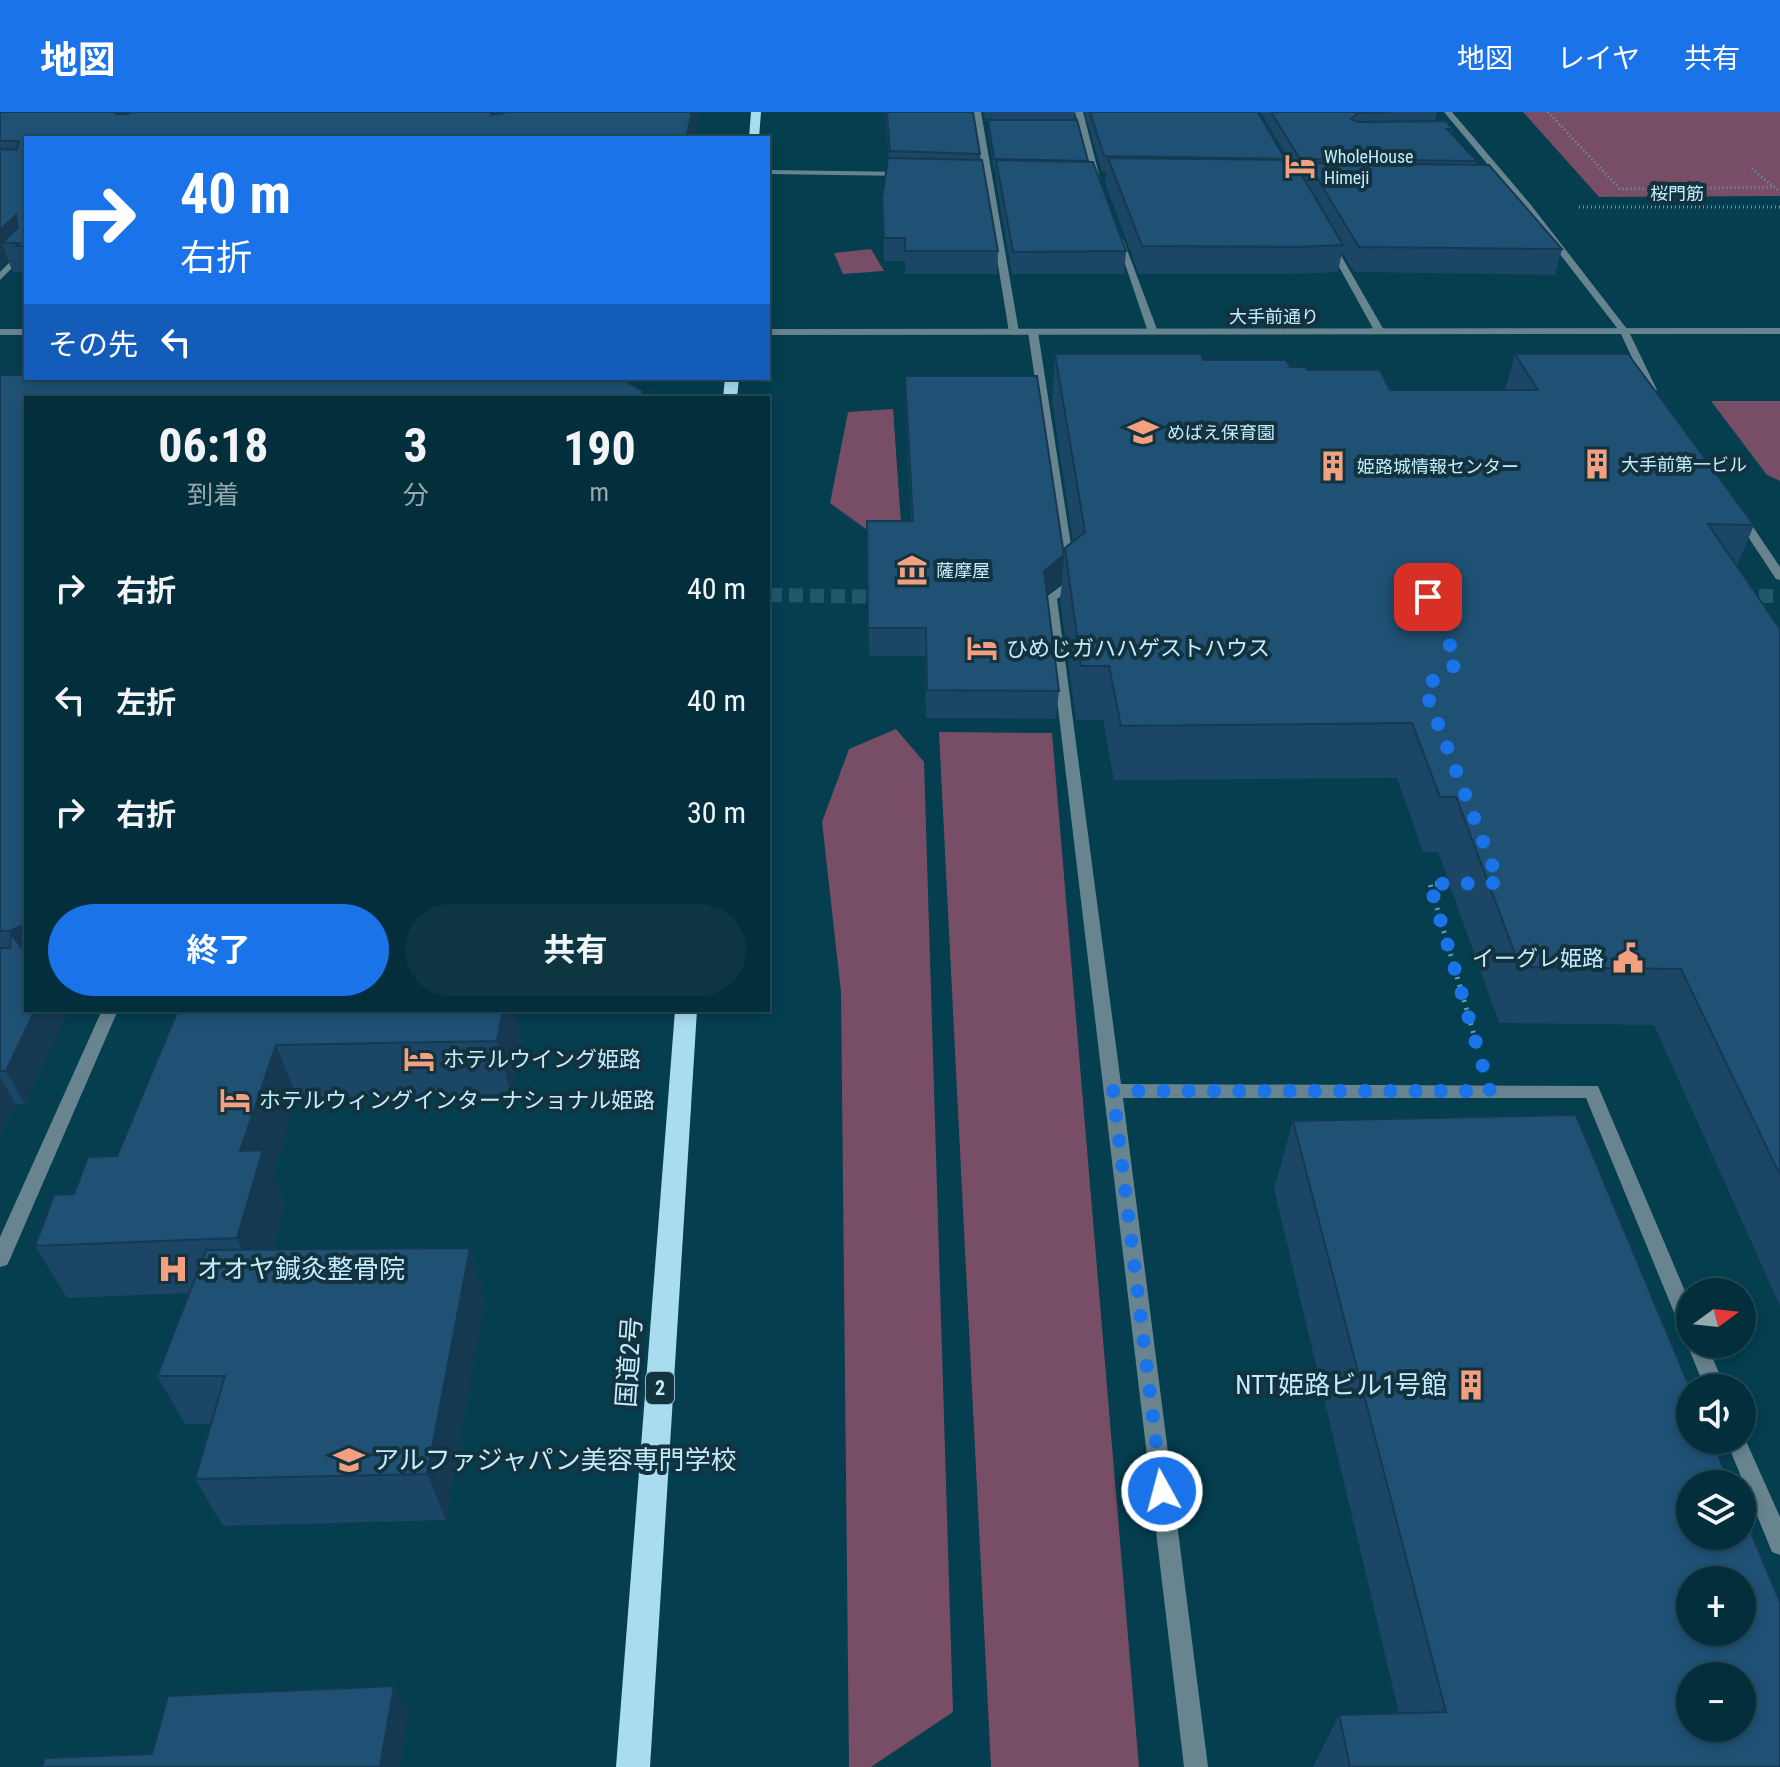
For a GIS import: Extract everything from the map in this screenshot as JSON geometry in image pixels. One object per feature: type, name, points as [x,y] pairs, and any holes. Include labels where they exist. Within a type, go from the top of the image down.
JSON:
[{"type":"highway","points":[[754,136],[756,112]]},
{"type":"highway","name":"国道2号","points":[[633,1767],[686,1012]]},
{"type":"street","points":[[977,112],[1014,332]]},
{"type":"street","points":[[1079,112],[1101,191]]},
{"type":"street","points":[[1448,112],[1624,331],[1646,382],[1664,407]]},
{"type":"street","points":[[980,126],[995,126]]},
{"type":"street","points":[[1068,126],[1083,126]]},
{"type":"street","points":[[770,172],[916,174]]},
{"type":"street","points":[[975,175],[1005,176]]},
{"type":"street","points":[[1081,177],[1112,177]]},
{"type":"street","points":[[1493,184],[1508,184]]},
{"type":"street","points":[[1323,231],[1380,332]]},
{"type":"street","points":[[1117,232],[1153,332]]},
{"type":"street","points":[[0,277],[24,251]]},
{"type":"street","name":"大手前通り","points":[[770,332],[1780,331]]},
{"type":"street","points":[[0,332],[24,332]]},
{"type":"street","points":[[1033,332],[1071,584],[1051,598],[1196,1767]]},
{"type":"street","points":[[1733,506],[1780,576]]},
{"type":"street","points":[[0,1259],[109,1012]]},
{"type":"street","points":[[1113,1091],[1592,1091],[1676,1293]]},
{"type":"street","points":[[1743,1454],[1780,1544]]},
{"type":"path","points":[[1548,112],[1620,189],[1774,187]]},
{"type":"path","points":[[1752,169],[1780,192]]},
{"type":"path","name":"桜門筋","points":[[1574,207],[1780,207]]},
{"type":"path","points":[[1458,884],[1430,884],[1490,1091]]},
{"type":"shaded area","points":[[1523,112],[1780,112],[1780,196],[1599,197]]},
{"type":"shaded area","points":[[871,249],[884,271],[843,274],[834,253]]},
{"type":"shaded area","points":[[1711,401],[1780,401],[1780,481],[1767,475]]},
{"type":"shaded area","points":[[893,409],[902,537],[881,540],[830,503],[848,412]]},
{"type":"shaded area","points":[[896,729],[924,762],[953,1712],[871,1767],[849,1767],[841,992],[822,822],[849,749]]},
{"type":"shaded area","points":[[939,732],[1052,733],[1139,1767],[991,1767]]},
{"type":"building","points":[[0,112],[492,112],[491,115],[504,112],[692,112],[686,136],[24,136],[24,246],[2,243],[18,228],[16,215],[0,230],[0,149],[17,150],[19,141],[0,141]]},
{"type":"building","points":[[887,112],[973,112],[980,154],[890,151]]},
{"type":"building","points":[[1090,112],[1258,112],[1285,159],[1104,156]]},
{"type":"building","points":[[1271,112],[1391,112],[1358,113],[1351,119],[1358,122],[1446,121],[1453,129],[1447,129],[1477,161],[1300,159]]},
{"type":"building","points":[[988,120],[1077,120],[1088,161],[994,159]]},
{"type":"building","points":[[888,158],[982,160],[998,251],[905,251],[905,238],[884,238],[882,199]]},
{"type":"building","points":[[1108,158],[1293,160],[1343,245],[1142,246]]},
{"type":"building","points":[[996,160],[1093,162],[1126,251],[1013,252]]},
{"type":"building","points":[[1308,163],[1489,165],[1562,249],[1359,247]]},
{"type":"building","points":[[1055,354],[1201,354],[1203,360],[1286,360],[1290,367],[1306,367],[1307,370],[1380,370],[1390,390],[1538,390],[1515,354],[1628,354],[1754,525],[1708,524],[1780,629],[1780,1175],[1681,969],[1520,967],[1456,797],[1440,797],[1412,723],[1121,726],[1109,666],[1081,666],[1065,548],[1085,532]]},
{"type":"building","points":[[0,375],[24,375],[24,380],[624,380],[643,391],[642,396],[24,396],[24,925],[10,931],[0,931]]},
{"type":"building","points":[[905,376],[1037,376],[1064,555],[1044,571],[1059,691],[927,690],[926,628],[868,628],[867,521],[913,521]]},
{"type":"building","points":[[11,934],[24,950],[24,1012],[34,1012],[6,1071],[0,1071],[0,948],[10,948]]},
{"type":"building","points":[[177,1012],[503,1012],[497,1041],[276,1045],[240,1151],[263,1150],[237,1238],[35,1246],[54,1195],[74,1194],[88,1157],[117,1156]]},
{"type":"building","name":"NTT姫路ビル1号館","points":[[1576,1115],[1684,1374],[1676,1374],[1676,1454],[1718,1454],[1724,1470],[1676,1470],[1676,1550],[1756,1550],[1756,1545],[1780,1602],[1780,1767],[1350,1767],[1339,1715],[1446,1712],[1293,1121]]},
{"type":"building","points":[[470,1248],[427,1474],[195,1479],[225,1376],[157,1376],[206,1250]]},
{"type":"building","points":[[394,1686],[380,1767],[42,1767],[45,1758],[152,1754],[168,1696]]},
{"type":"tunnel","points":[[770,595],[890,597]]},
{"type":"tunnel","points":[[1738,596],[1780,596]]},
{"type":"place","name":"WholeHouse Himeji","points":[[1300,166]]},
{"type":"place","name":"めばえ保育園","points":[[1143,432]]},
{"type":"place","name":"大手前第一ビル","points":[[1597,464]]},
{"type":"place","name":"姫路城情報センター","points":[[1333,466]]},
{"type":"place","name":"薩摩屋","points":[[912,570]]},
{"type":"place","name":"ひめじガハハゲストハウス","points":[[982,648]]},
{"type":"place","name":"イーグレ姫路","points":[[1628,958]]},
{"type":"place","name":"ホテルウイング姫路","points":[[419,1059]]},
{"type":"place","name":"ホテルウィングインターナショナル姫路","points":[[235,1100]]},
{"type":"place","name":"オオヤ鍼灸整骨院","points":[[173,1269]]},
{"type":"place","name":"NTT姫路ビル1号館","points":[[1471,1385]]},
{"type":"place","name":"アルファジャパン美容専門学校","points":[[349,1460]]},
{"type":"route","points":[[1162,1491],[1113,1091],[1490,1091],[1430,884],[1499,883],[1424,687],[1458,663],[1428,597]]}]
